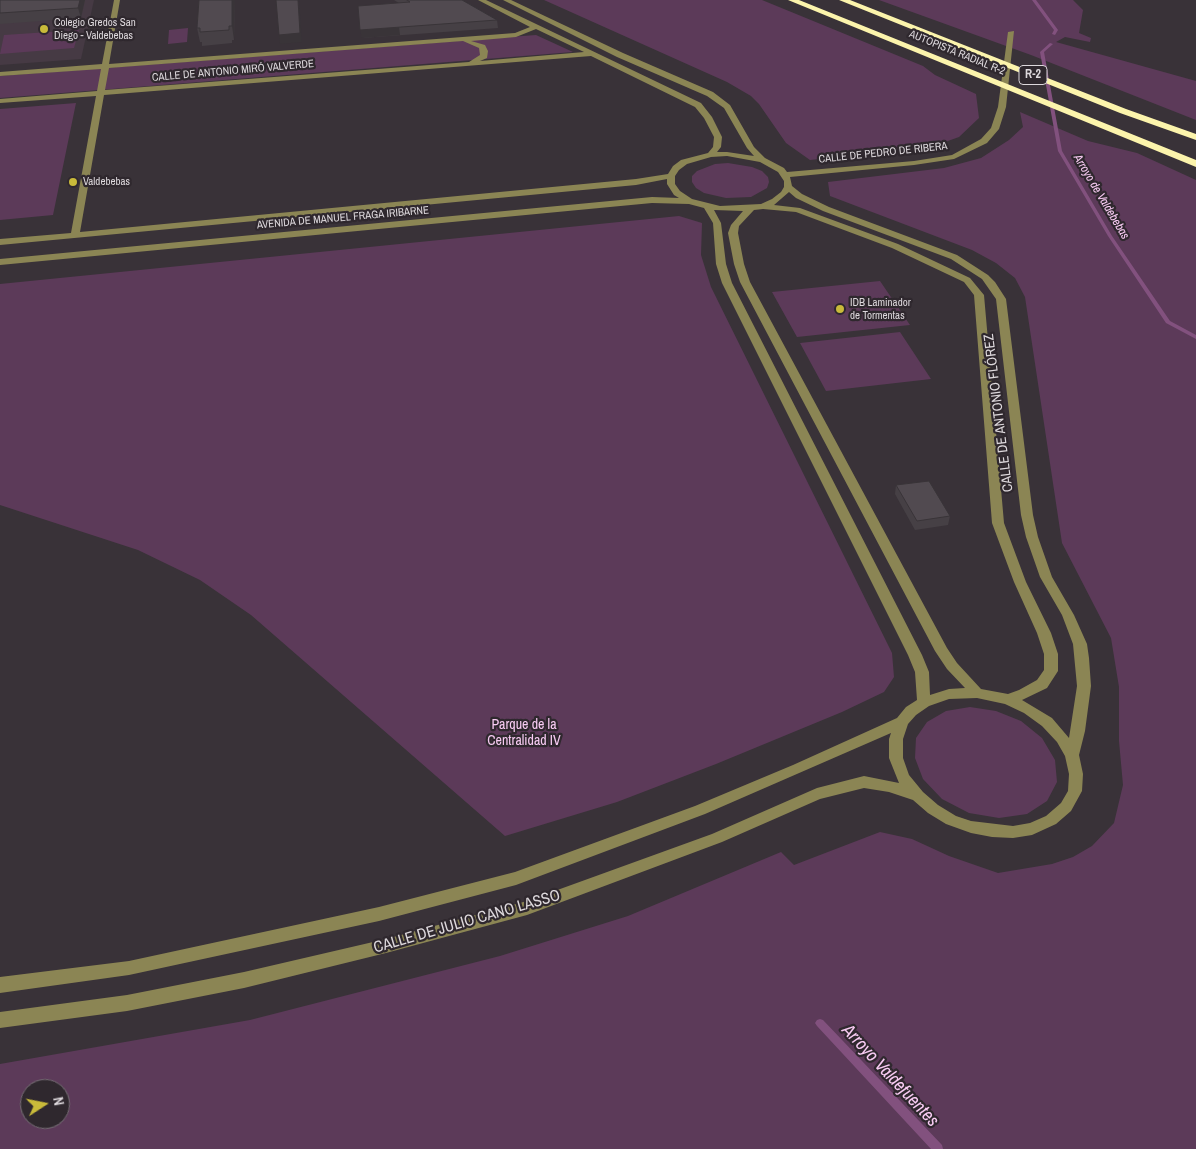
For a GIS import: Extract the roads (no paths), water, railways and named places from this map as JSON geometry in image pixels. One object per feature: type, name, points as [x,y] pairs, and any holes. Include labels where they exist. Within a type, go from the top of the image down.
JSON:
[{"type":"highway","name":"AUTOPISTA RADIAL R-2","points":[[792,0],[1196,164]]},
{"type":"highway","name":"AUTOPISTA RADIAL R-2","points":[[843,0],[1124,111],[1196,137]]},
{"type":"street","points":[[75,235],[117,0]]},
{"type":"street","points":[[481,0],[698,105],[708,117],[718,137],[717,146],[711,155]]},
{"type":"street","points":[[506,0],[620,55],[710,94],[727,107],[751,148],[762,160]]},
{"type":"street","name":"CALLE DE ANTONIO MIRÓ VALVERDE","points":[[0,74],[516,35],[532,30],[534,26]]},
{"type":"street","name":"CALLE DE PEDRO DE RIBERA","points":[[785,175],[914,163],[954,157],[984,141],[995,129],[1002,106],[1012,32]]},
{"type":"street","name":"CALLE DE ANTONIO MIRÓ VALVERDE","points":[[460,39],[472,42],[482,47],[484,51],[484,56],[467,64]]},
{"type":"street","name":"CALLE DE ANTONIO MIRÓ VALVERDE","points":[[0,101],[592,54]]},
{"type":"street","points":[[711,155],[741,155],[762,160],[772,164],[785,175],[788,187],[784,194],[775,201],[763,206],[733,210],[708,207],[689,201],[677,193],[671,184],[671,176],[676,168],[684,162],[711,155]]},
{"type":"street","name":"AVENIDA DE MANUEL FRAGA IRIBARNE","points":[[0,242],[636,182],[671,176]]},
{"type":"street","name":"CALLE DE ANTONIO FLÓREZ","points":[[788,187],[800,196],[826,208],[954,257],[985,277],[992,284],[1001,299],[1027,515],[1032,537],[1046,577],[1068,616],[1082,658],[1084,686],[1078,731],[1072,755]]},
{"type":"street","name":"AVENIDA DE MANUEL FRAGA IRIBARNE","points":[[0,262],[645,201],[689,201]]},
{"type":"street","name":"CALLE DE ANTONIO FLÓREZ","points":[[763,206],[797,210],[895,246],[967,280],[979,295],[998,522],[1020,582],[1044,632],[1051,654],[1051,671],[1042,684],[1024,694],[1008,699]]},
{"type":"street","points":[[708,207],[717,223],[721,264],[727,283],[915,655],[922,672],[924,702]]},
{"type":"street","points":[[751,208],[740,217],[733,233],[739,264],[745,282],[942,651],[952,666],[977,693]]},
{"type":"street","points":[[977,693],[1008,699],[1029,709],[1047,722],[1062,738],[1072,755],[1076,774],[1075,791],[1066,807],[1059,814],[1032,829],[1013,832],[992,832],[951,820],[933,809],[918,796],[904,778],[896,758],[896,739],[902,722],[911,711],[924,702],[949,694],[977,693]]},
{"type":"street","name":"CALLE DE JULIO CANO LASSO","points":[[0,985],[129,968],[379,914],[516,878],[700,810],[798,770],[902,722]]},
{"type":"street","name":"CALLE DE JULIO CANO LASSO","points":[[0,1020],[127,1003],[244,980],[386,946],[518,910],[717,838],[817,794],[864,782],[890,786],[918,796]]},
{"type":"waterway","name":"Arroyo de Valdebebas","points":[[1034,0],[1056,30],[1054,34]]},
{"type":"waterway","name":"Arroyo de Valdebebas","points":[[1051,44],[1042,52],[1060,151],[1110,236],[1168,322],[1196,337]]},
{"type":"waterway","name":"Arroyo Valdefuentes","points":[[820,1023],[938,1149]]},
{"type":"place","name":"Colegio Gredos San Diego - Valdebebas","points":[[44,29]]},
{"type":"place","name":"Valdebebas","points":[[73,182]]},
{"type":"place","name":"IDB Laminador de Tormentas","points":[[840,309]]},
{"type":"park label","name":"Parque de la Centralidad IV","points":[[524,734]]}]
